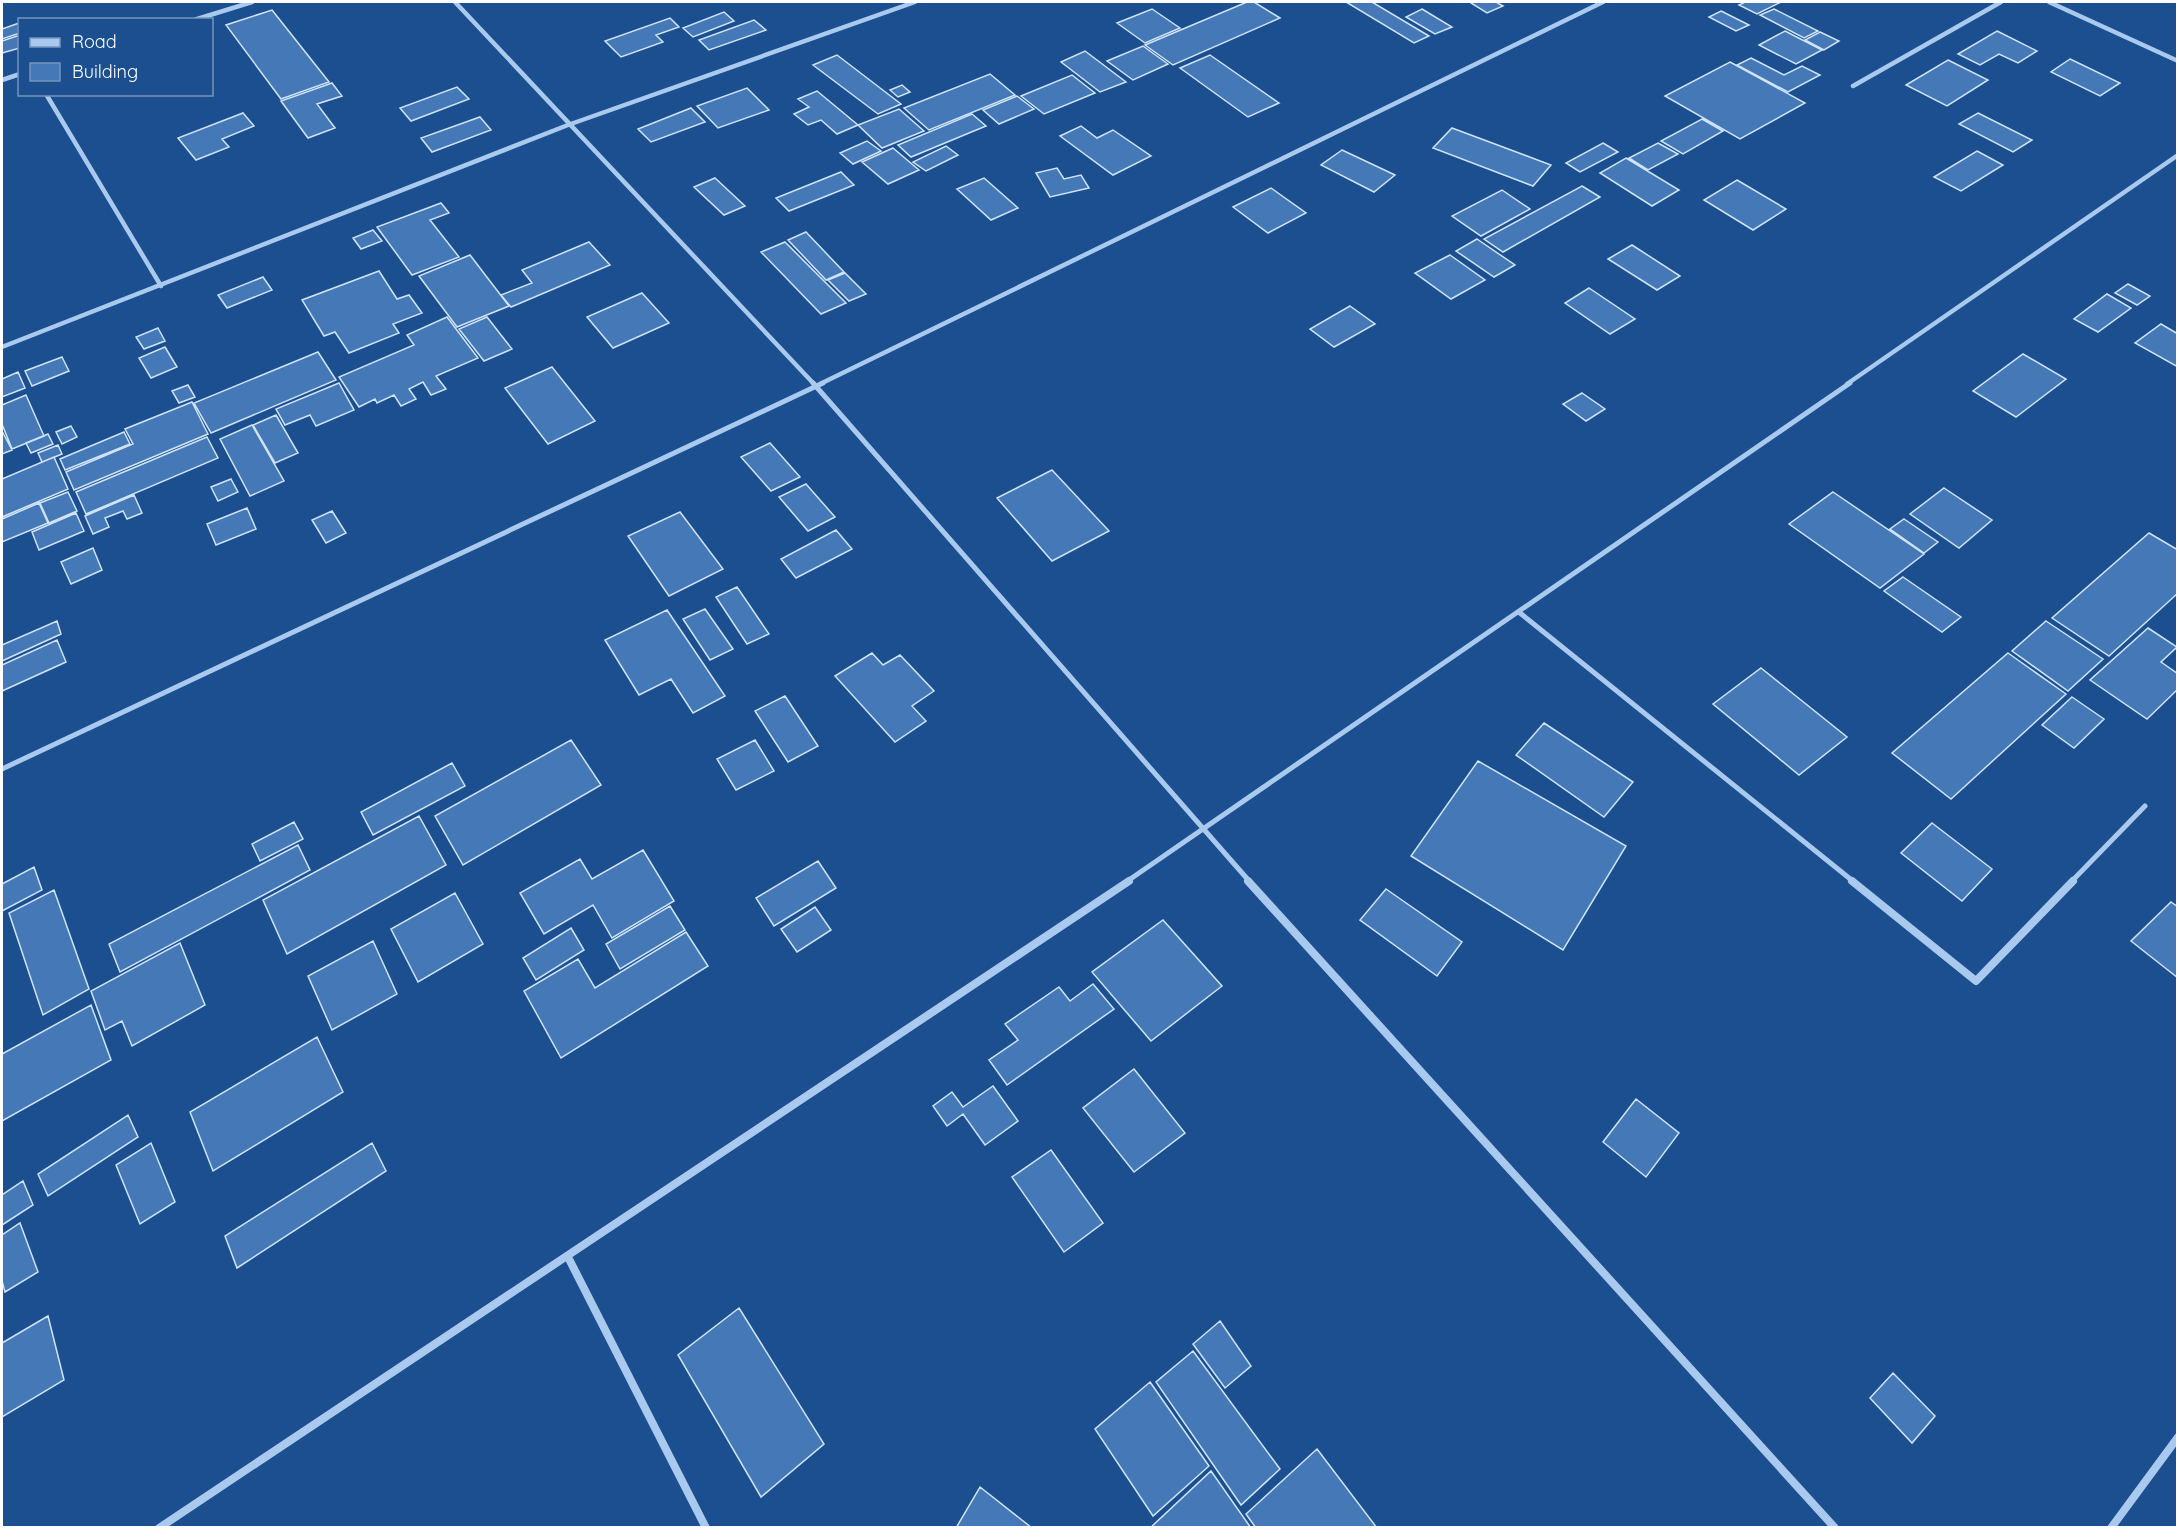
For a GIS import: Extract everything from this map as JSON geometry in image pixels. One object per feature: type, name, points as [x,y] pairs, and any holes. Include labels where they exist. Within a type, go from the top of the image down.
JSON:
[{"type":"street","points":[[200,18],[252,2]]},
{"type":"street","points":[[455,2],[568,125],[816,386],[1203,831],[1835,1527]]},
{"type":"street","points":[[2,347],[568,125],[915,2]]},
{"type":"street","points":[[2,769],[816,386],[1604,2]]},
{"type":"street","points":[[1852,86],[2001,2]]},
{"type":"street","points":[[2049,2],[2178,62]]},
{"type":"street","points":[[2,80],[18,75]]},
{"type":"street","points":[[47,96],[161,286]]},
{"type":"street","points":[[159,1527],[568,1257],[1203,831],[2178,155]]},
{"type":"street","points":[[1520,613],[1976,981],[2145,806]]},
{"type":"street","points":[[568,1257],[706,1527]]},
{"type":"street","points":[[2111,1527],[2178,1437]]},
{"type":"building","points":[[1247,2],[1254,2],[1280,18],[1173,65],[1145,45]]},
{"type":"building","points":[[1346,2],[1372,2],[1429,36],[1414,43]]},
{"type":"building","points":[[1496,2],[1503,6],[1487,13],[1471,3]]},
{"type":"building","points":[[1745,2],[1781,2],[1757,14],[1739,5]]},
{"type":"building","points":[[1152,9],[1180,28],[1145,43],[1117,23]]},
{"type":"building","points":[[1422,9],[1452,27],[1435,34],[1406,17]]},
{"type":"building","points":[[1774,9],[1818,31],[1804,38],[1760,15]]},
{"type":"building","points":[[272,10],[329,82],[281,99],[226,25]]},
{"type":"building","points":[[1721,11],[1749,25],[1736,31],[1709,17]]},
{"type":"building","points":[[724,12],[734,21],[693,37],[683,28]]},
{"type":"building","points":[[670,18],[679,27],[656,35],[663,42],[621,57],[605,41]]},
{"type":"building","points":[[754,20],[766,30],[709,50],[699,40]]},
{"type":"building","points":[[18,23],[18,34],[2,39],[2,29]]},
{"type":"building","points":[[1785,31],[1822,50],[1796,64],[1759,45]]},
{"type":"building","points":[[1997,31],[2037,51],[2018,63],[1999,54],[1980,65],[1958,54]]},
{"type":"building","points":[[1820,32],[1839,41],[1824,50],[1805,40]]},
{"type":"building","points":[[18,36],[18,49],[2,53],[2,41]]},
{"type":"building","points":[[1143,46],[1168,64],[1133,80],[1107,61]]},
{"type":"building","points":[[1085,51],[1126,82],[1100,92],[1061,62]]},
{"type":"building","points":[[837,55],[901,104],[878,114],[813,65]]},
{"type":"building","points":[[1210,55],[1279,103],[1248,117],[1180,68]]},
{"type":"building","points":[[1751,58],[1784,75],[1802,66],[1820,75],[1788,92],[1737,65]]},
{"type":"building","points":[[2070,59],[2120,83],[2100,96],[2051,72]]},
{"type":"building","points":[[1948,60],[1988,80],[1947,106],[1906,85]]},
{"type":"building","points":[[1730,62],[1805,103],[1740,139],[1665,96]]},
{"type":"building","points":[[990,74],[1015,95],[929,130],[904,108]]},
{"type":"building","points":[[1072,75],[1095,93],[1044,114],[1021,96]]},
{"type":"building","points":[[332,83],[342,96],[317,104],[335,128],[308,138],[281,101]]},
{"type":"building","points":[[902,85],[910,92],[898,97],[890,90]]},
{"type":"building","points":[[457,87],[469,99],[411,121],[400,108]]},
{"type":"building","points":[[747,88],[769,110],[718,128],[697,106]]},
{"type":"building","points":[[817,91],[858,125],[837,134],[821,120],[808,125],[794,114],[809,107],[798,99]]},
{"type":"building","points":[[1017,96],[1034,109],[999,124],[983,110]]},
{"type":"building","points":[[691,108],[705,122],[651,142],[638,129]]},
{"type":"building","points":[[899,109],[924,131],[882,148],[858,125]]},
{"type":"building","points":[[243,113],[254,126],[222,139],[229,147],[196,160],[178,138]]},
{"type":"building","points":[[1978,113],[2032,140],[2013,152],[1959,124]]},
{"type":"building","points":[[972,114],[986,126],[911,157],[898,145]]},
{"type":"building","points":[[480,117],[491,130],[432,152],[421,138]]},
{"type":"building","points":[[1702,119],[1723,131],[1683,154],[1661,141]]},
{"type":"building","points":[[1081,126],[1097,138],[1113,130],[1151,156],[1113,175],[1060,136]]},
{"type":"building","points":[[1452,128],[1551,165],[1533,186],[1433,148]]},
{"type":"building","points":[[867,141],[881,151],[853,164],[840,153]]},
{"type":"building","points":[[1603,143],[1618,152],[1580,172],[1566,163]]},
{"type":"building","points":[[1658,143],[1678,154],[1648,170],[1629,158]]},
{"type":"building","points":[[946,146],[958,155],[926,171],[913,162]]},
{"type":"building","points":[[893,148],[919,170],[888,184],[862,162]]},
{"type":"building","points":[[1342,150],[1395,175],[1374,192],[1321,165]]},
{"type":"building","points":[[1977,151],[2003,165],[1961,191],[1934,177]]},
{"type":"building","points":[[1626,158],[1679,190],[1652,206],[1600,173]]},
{"type":"building","points":[[1057,168],[1064,179],[1081,175],[1089,188],[1050,197],[1036,173]]},
{"type":"building","points":[[841,172],[854,185],[789,211],[776,198]]},
{"type":"building","points":[[715,178],[745,206],[724,215],[694,187]]},
{"type":"building","points":[[984,178],[1018,208],[991,220],[957,189]]},
{"type":"building","points":[[1737,180],[1786,209],[1753,230],[1704,200]]},
{"type":"building","points":[[1582,186],[1600,197],[1503,252],[1484,239]]},
{"type":"building","points":[[1271,188],[1306,213],[1268,233],[1233,207]]},
{"type":"building","points":[[1502,190],[1530,209],[1481,236],[1452,216]]},
{"type":"building","points":[[441,203],[449,213],[430,220],[459,257],[412,275],[377,227]]},
{"type":"building","points":[[373,230],[382,241],[361,249],[353,238]]},
{"type":"building","points":[[806,232],[844,272],[826,280],[788,240]]},
{"type":"building","points":[[1477,239],[1515,265],[1494,277],[1456,251]]},
{"type":"building","points":[[589,242],[610,265],[511,307],[501,295],[532,283],[522,270]]},
{"type":"building","points":[[785,242],[846,303],[821,314],[761,252]]},
{"type":"building","points":[[1632,245],[1680,276],[1657,290],[1608,259]]},
{"type":"building","points":[[470,255],[509,306],[457,327],[419,276]]},
{"type":"building","points":[[1450,255],[1485,280],[1451,299],[1415,273]]},
{"type":"building","points":[[379,271],[397,299],[409,295],[422,313],[393,324],[399,333],[349,353],[335,332],[324,336],[302,300]]},
{"type":"building","points":[[845,273],[866,294],[849,301],[828,280]]},
{"type":"building","points":[[263,277],[272,290],[227,308],[218,295]]},
{"type":"building","points":[[2128,284],[2150,296],[2137,305],[2115,293]]},
{"type":"building","points":[[1589,288],[1635,319],[1610,334],[1565,303]]},
{"type":"building","points":[[642,293],[669,323],[613,348],[587,317]]},
{"type":"building","points":[[2107,294],[2131,308],[2098,332],[2074,319]]},
{"type":"building","points":[[1350,306],[1375,324],[1334,347],[1310,329]]},
{"type":"building","points":[[447,317],[478,358],[436,376],[446,389],[431,395],[423,382],[409,389],[416,399],[401,406],[394,395],[377,403],[375,399],[359,407],[339,377],[414,345],[407,335]]},
{"type":"building","points":[[487,317],[512,349],[484,361],[459,329]]},
{"type":"building","points":[[2161,324],[2178,334],[2178,367],[2135,343]]},
{"type":"building","points":[[158,328],[165,341],[144,349],[136,337]]},
{"type":"building","points":[[165,347],[177,367],[151,378],[139,358]]},
{"type":"building","points":[[318,352],[336,380],[211,433],[194,403]]},
{"type":"building","points":[[2023,354],[2066,379],[2016,417],[1973,391]]},
{"type":"building","points":[[62,357],[69,371],[32,386],[25,371]]},
{"type":"building","points":[[552,367],[595,421],[548,444],[505,388]]},
{"type":"building","points":[[18,372],[25,388],[2,397],[2,379]]},
{"type":"building","points":[[339,383],[354,410],[316,426],[310,415],[285,425],[276,409]]},
{"type":"building","points":[[188,385],[195,397],[179,403],[172,391]]},
{"type":"building","points":[[1582,393],[1605,409],[1586,421],[1563,404]]},
{"type":"building","points":[[26,395],[44,436],[12,449],[2,424],[2,405]]},
{"type":"building","points":[[192,402],[208,434],[74,490],[66,472],[133,444],[125,429]]},
{"type":"building","points":[[276,415],[298,453],[275,463],[253,425]]},
{"type":"building","points":[[252,425],[284,481],[250,496],[220,439]]},
{"type":"building","points":[[71,426],[77,437],[62,444],[56,432]]},
{"type":"building","points":[[2,431],[12,450],[2,454]]},
{"type":"building","points":[[124,432],[130,444],[65,470],[60,459]]},
{"type":"building","points":[[48,434],[53,444],[31,453],[26,443]]},
{"type":"building","points":[[207,437],[218,458],[86,514],[76,492]]},
{"type":"building","points":[[770,443],[800,477],[771,491],[741,457]]},
{"type":"building","points":[[58,445],[62,454],[42,462],[38,453]]},
{"type":"building","points":[[54,457],[68,489],[2,517],[2,479]]},
{"type":"building","points":[[1052,470],[1109,531],[1052,561],[997,498]]},
{"type":"building","points":[[231,479],[238,492],[218,501],[211,487]]},
{"type":"building","points":[[806,484],[835,517],[808,531],[779,497]]},
{"type":"building","points":[[1944,488],[1992,520],[1959,548],[1910,514]]},
{"type":"building","points":[[68,492],[77,511],[49,523],[40,503]]},
{"type":"building","points":[[1833,492],[1924,554],[1880,588],[1789,524]]},
{"type":"building","points":[[134,495],[142,513],[127,519],[123,511],[105,518],[109,527],[93,534],[85,516]]},
{"type":"building","points":[[39,503],[48,523],[2,542],[2,519]]},
{"type":"building","points":[[247,508],[256,529],[216,545],[207,524]]},
{"type":"building","points":[[332,511],[346,533],[326,543],[312,520]]},
{"type":"building","points":[[680,512],[723,569],[669,596],[628,536]]},
{"type":"building","points":[[76,513],[84,531],[39,550],[32,532]]},
{"type":"building","points":[[1904,519],[1938,542],[1924,553],[1890,529]]},
{"type":"building","points":[[836,530],[852,549],[796,578],[781,559]]},
{"type":"building","points":[[2149,533],[2178,550],[2178,593],[2109,656],[2052,618]]},
{"type":"building","points":[[93,548],[102,570],[71,584],[61,562]]},
{"type":"building","points":[[1903,577],[1961,617],[1942,632],[1884,591]]},
{"type":"building","points":[[737,587],[769,634],[747,644],[716,597]]},
{"type":"building","points":[[705,609],[733,649],[710,660],[683,619]]},
{"type":"building","points":[[667,610],[725,696],[693,713],[671,679],[639,695],[605,640]]},
{"type":"building","points":[[57,621],[61,634],[2,661],[2,645]]},
{"type":"building","points":[[2046,621],[2103,659],[2068,691],[2012,651]]},
{"type":"building","points":[[2148,628],[2177,647],[2161,662],[2178,674],[2178,689],[2147,719],[2090,680]]},
{"type":"building","points":[[57,640],[66,662],[2,691],[2,665]]},
{"type":"building","points":[[872,653],[883,665],[900,655],[934,691],[912,706],[926,721],[895,742],[835,676]]},
{"type":"building","points":[[2008,653],[2066,694],[1951,799],[1892,753]]},
{"type":"building","points":[[1761,668],[1847,737],[1799,775],[1713,704]]},
{"type":"building","points":[[785,696],[818,746],[788,762],[755,711]]},
{"type":"building","points":[[2072,697],[2104,719],[2074,748],[2042,725]]},
{"type":"building","points":[[1544,723],[1633,782],[1604,817],[1516,755]]},
{"type":"building","points":[[571,740],[601,785],[463,865],[435,816]]},
{"type":"building","points":[[755,740],[774,771],[736,790],[717,759]]},
{"type":"building","points":[[1478,761],[1626,846],[1563,950],[1411,856]]},
{"type":"building","points":[[452,763],[465,786],[373,835],[361,812]]},
{"type":"building","points":[[419,816],[446,865],[287,954],[263,900]]},
{"type":"building","points":[[294,822],[303,839],[260,861],[252,844]]},
{"type":"building","points":[[1932,823],[1992,869],[1962,901],[1901,853]]},
{"type":"building","points":[[298,845],[310,870],[120,972],[109,944]]},
{"type":"building","points":[[643,850],[674,901],[612,938],[593,905],[544,934],[520,893],[580,859],[592,879]]},
{"type":"building","points":[[818,861],[836,888],[774,926],[756,898]]},
{"type":"building","points":[[34,867],[42,890],[2,911],[2,884]]},
{"type":"building","points":[[1386,889],[1462,942],[1437,976],[1360,920]]},
{"type":"building","points":[[54,890],[89,989],[43,1015],[9,913]]},
{"type":"building","points":[[455,893],[483,944],[418,982],[391,929]]},
{"type":"building","points":[[2171,902],[2178,907],[2178,978],[2131,941]]},
{"type":"building","points":[[670,906],[685,930],[620,969],[606,944]]},
{"type":"building","points":[[815,907],[831,930],[797,952],[781,929]]},
{"type":"building","points":[[1163,920],[1222,986],[1151,1041],[1092,972]]},
{"type":"building","points":[[571,928],[584,950],[536,980],[523,958]]},
{"type":"building","points":[[686,932],[708,966],[561,1058],[524,991],[578,959],[595,988]]},
{"type":"building","points":[[373,941],[397,994],[332,1030],[308,976]]},
{"type":"building","points":[[180,943],[205,1005],[132,1046],[122,1021],[105,1030],[91,991]]},
{"type":"building","points":[[1093,984],[1114,1009],[1007,1085],[989,1060],[1018,1040],[1005,1024],[1059,987],[1070,1001]]},
{"type":"building","points":[[91,1005],[111,1060],[2,1121],[2,1054]]},
{"type":"building","points":[[317,1037],[343,1092],[213,1171],[190,1112]]},
{"type":"building","points":[[1134,1069],[1185,1133],[1134,1172],[1083,1108]]},
{"type":"building","points":[[993,1086],[1018,1121],[985,1145],[963,1114],[947,1126],[933,1106],[952,1092],[963,1107]]},
{"type":"building","points":[[1636,1099],[1679,1133],[1646,1177],[1603,1142]]},
{"type":"building","points":[[128,1115],[138,1137],[48,1196],[38,1174]]},
{"type":"building","points":[[151,1143],[175,1202],[140,1224],[116,1165]]},
{"type":"building","points":[[372,1143],[386,1171],[237,1268],[225,1236]]},
{"type":"building","points":[[1051,1150],[1103,1223],[1064,1252],[1012,1177]]},
{"type":"building","points":[[23,1181],[33,1205],[2,1225],[2,1195]]},
{"type":"building","points":[[20,1223],[38,1272],[5,1292],[2,1281],[2,1235]]},
{"type":"building","points":[[739,1308],[824,1444],[761,1497],[678,1355]]},
{"type":"building","points":[[48,1316],[64,1380],[2,1417],[2,1343]]},
{"type":"building","points":[[1220,1321],[1251,1366],[1225,1388],[1193,1344]]},
{"type":"building","points":[[1193,1351],[1280,1469],[1241,1505],[1156,1382]]},
{"type":"building","points":[[1893,1373],[1935,1416],[1912,1443],[1870,1398]]},
{"type":"building","points":[[1150,1382],[1209,1466],[1153,1516],[1095,1429]]},
{"type":"building","points":[[1317,1449],[1377,1528],[1256,1528],[1246,1514]]},
{"type":"building","points":[[1211,1471],[1251,1528],[1150,1528]]},
{"type":"building","points":[[980,1487],[1032,1528],[956,1528]]}]
